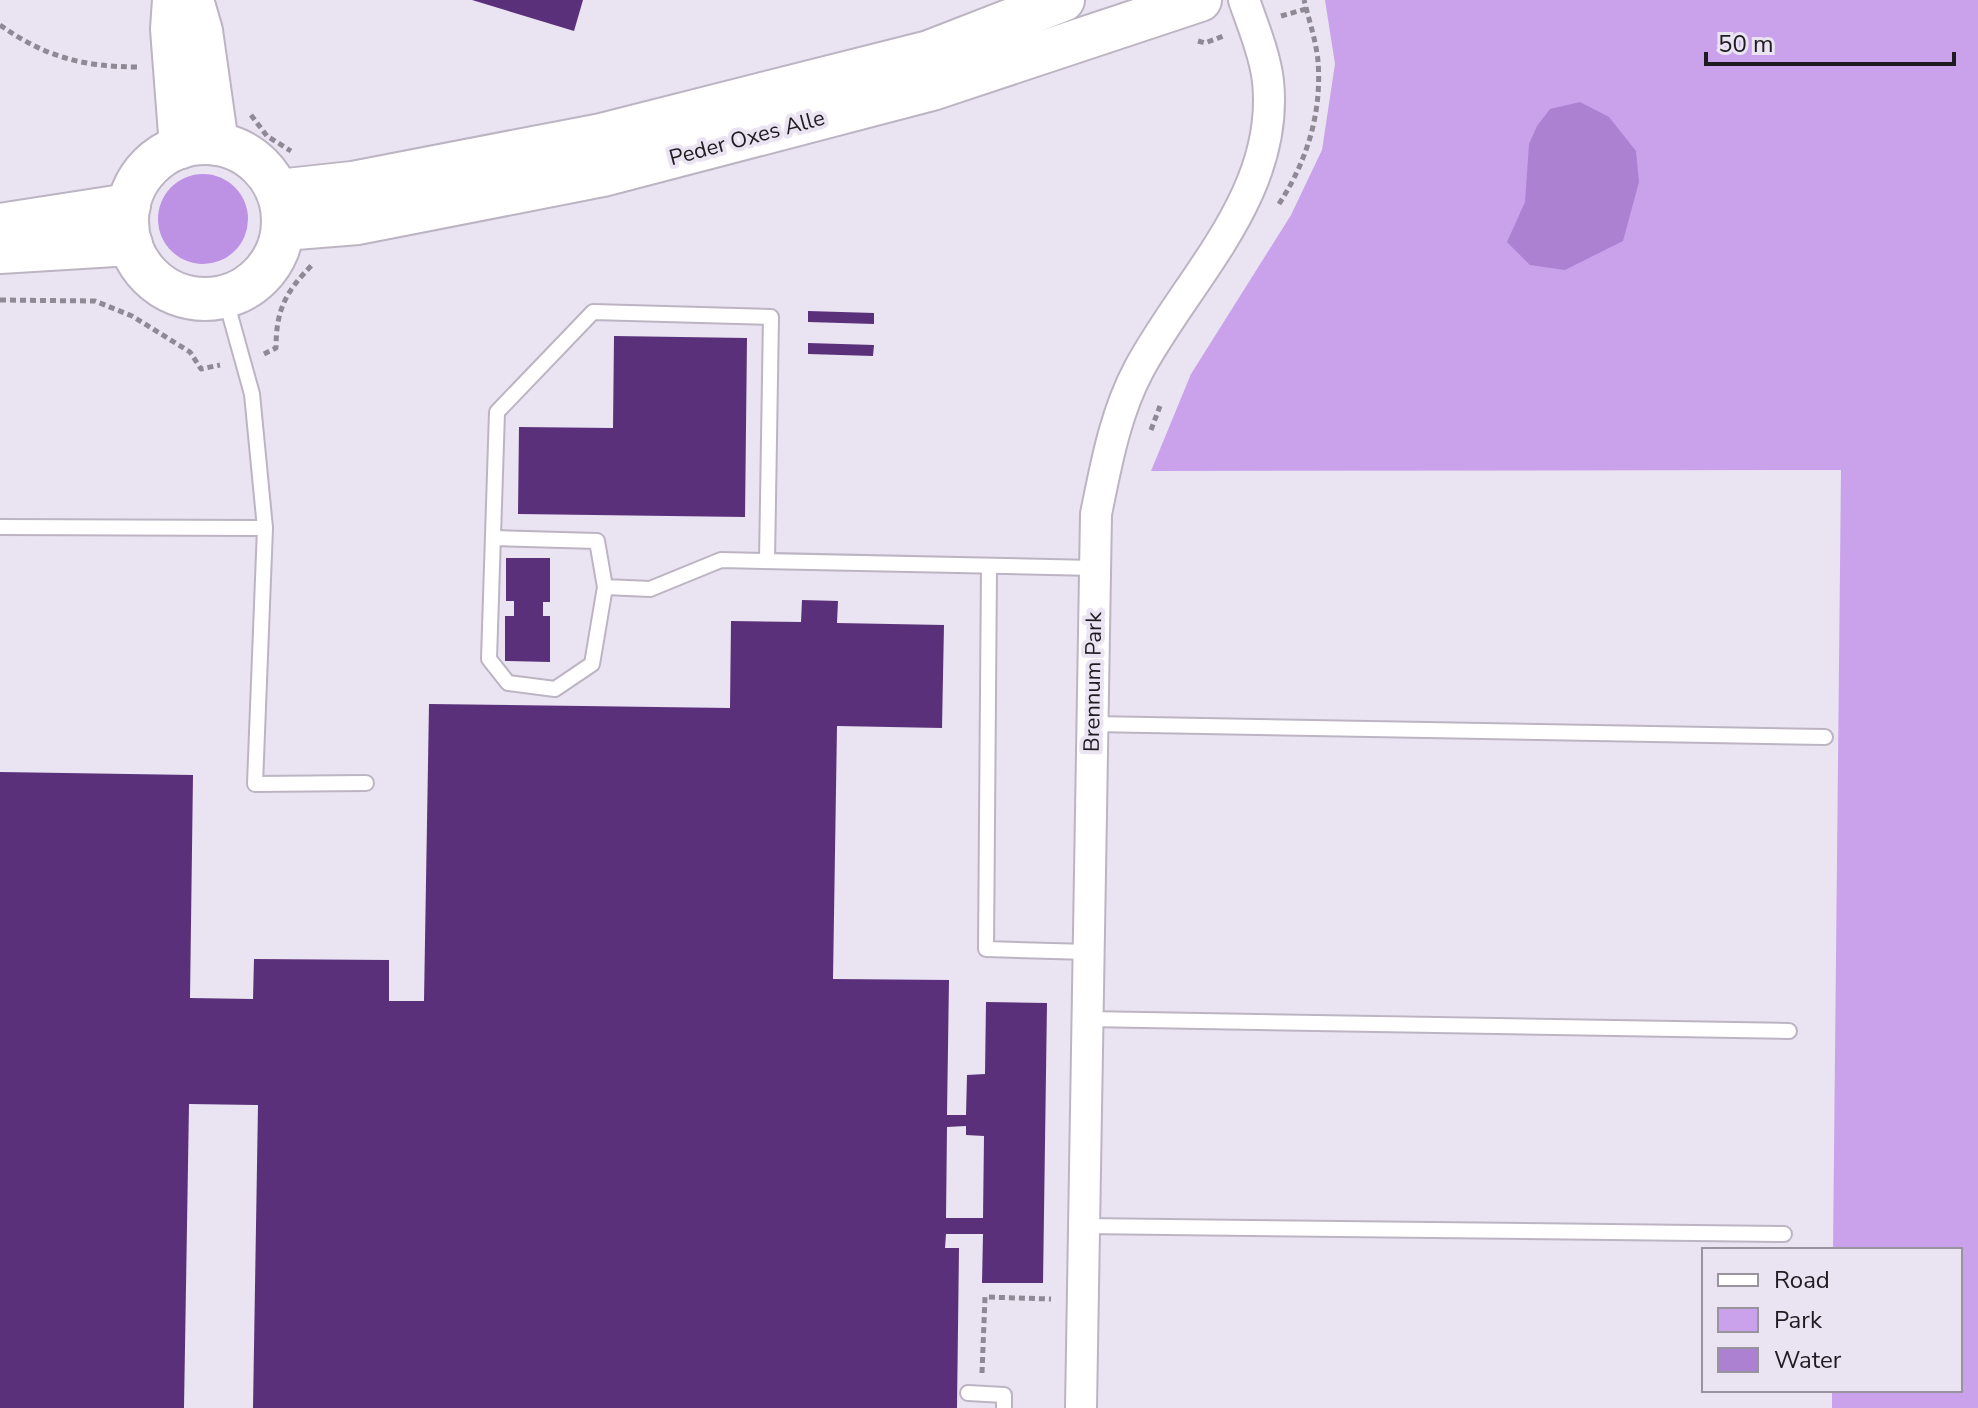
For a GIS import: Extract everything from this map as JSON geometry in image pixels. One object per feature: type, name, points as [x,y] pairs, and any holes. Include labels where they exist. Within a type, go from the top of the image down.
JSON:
[{"type":"street","points":[[174,0],[172,29],[175,66],[199,145]]},
{"type":"street","points":[[192,0],[201,31],[199,145]]},
{"type":"street","name":"Peder Oxes Alle","points":[[280,210],[352,183],[601,135],[929,52],[1063,0]]},
{"type":"street","name":"Peder Oxes Alle","points":[[280,210],[358,223],[603,175],[932,89],[1200,0]]},
{"type":"street","name":"Brennum Park","points":[[1081,1408],[1096,514],[1110,443],[1138,370],[1237,216],[1258,170],[1268,128],[1268,80],[1244,0]]},
{"type":"street","points":[[199,145],[242,152],[253,160],[263,169],[280,210],[277,252],[264,272],[247,288],[225,297],[201,299],[178,294],[157,282],[141,266],[130,224],[139,180],[157,160],[199,145]]},
{"type":"street","points":[[0,225],[130,224]]},
{"type":"street","points":[[0,252],[130,224]]},
{"type":"lane","points":[[225,297],[252,394],[265,528],[255,784],[366,783]]},
{"type":"lane","points":[[494,538],[597,541],[605,587],[592,664],[555,689],[508,683],[489,659],[497,412],[593,312],[771,317],[767,561]]},
{"type":"lane","points":[[0,527],[265,528]]},
{"type":"lane","points":[[605,587],[650,589],[721,560],[1095,568]]},
{"type":"lane","points":[[989,566],[986,949],[1088,952]]},
{"type":"lane","points":[[1092,724],[1825,737]]},
{"type":"lane","points":[[1087,1019],[1789,1031]]},
{"type":"lane","points":[[1084,1226],[1784,1234]]},
{"type":"lane","points":[[974,1394],[1004,1395],[1004,1408]]},
{"type":"path","points":[[1276,209],[1292,184],[1309,145],[1318,100],[1318,59],[1304,0]]},
{"type":"path","points":[[0,25],[27,44],[70,61],[118,67],[175,66]]},
{"type":"path","points":[[245,102],[267,136],[296,154]]},
{"type":"path","points":[[1147,442],[1162,401]]},
{"type":"path","points":[[974,1394],[985,1297],[1083,1300]]},
{"type":"green space","points":[[1325,0],[1978,0],[1978,1408],[1832,1408],[1832,1392],[1962,1392],[1962,1248],[1833,1248],[1841,470],[1151,471],[1191,374],[1291,215],[1322,150],[1335,64]]},
{"type":"shaded area","points":[[203,174],[220,177],[235,187],[245,202],[248,219],[245,236],[235,251],[220,261],[203,264],[186,261],[171,251],[161,236],[158,219],[161,202],[171,187],[186,177]]},
{"type":"water","points":[[1580,102],[1609,117],[1636,151],[1639,182],[1623,241],[1565,270],[1530,265],[1507,242],[1525,202],[1529,144],[1537,126],[1550,109]]},
{"type":"building","points":[[472,0],[583,0],[574,31]]},
{"type":"building","points":[[808,311],[874,313],[874,324],[808,322]]},
{"type":"building","points":[[614,336],[747,338],[745,517],[518,514],[519,427],[613,428]]},
{"type":"building","points":[[808,343],[874,345],[873,356],[808,354]]},
{"type":"building","points":[[506,558],[550,558],[550,602],[543,602],[543,616],[550,616],[550,662],[505,661],[505,616],[514,616],[514,601],[506,601]]},
{"type":"building","points":[[802,600],[838,601],[837,623],[944,625],[942,728],[837,726],[833,979],[949,980],[947,1115],[966,1115],[967,1075],[985,1074],[986,1002],[1047,1003],[1043,1283],[982,1283],[983,1234],[946,1234],[945,1248],[959,1248],[957,1408],[253,1408],[258,1105],[189,1104],[184,1408],[0,1408],[0,772],[193,775],[190,998],[253,999],[254,959],[389,960],[389,1001],[424,1001],[429,704],[730,708],[731,621],[801,622]],"holes":[[[966,1126],[966,1135],[984,1136],[983,1218],[946,1218],[947,1127]]]}]
